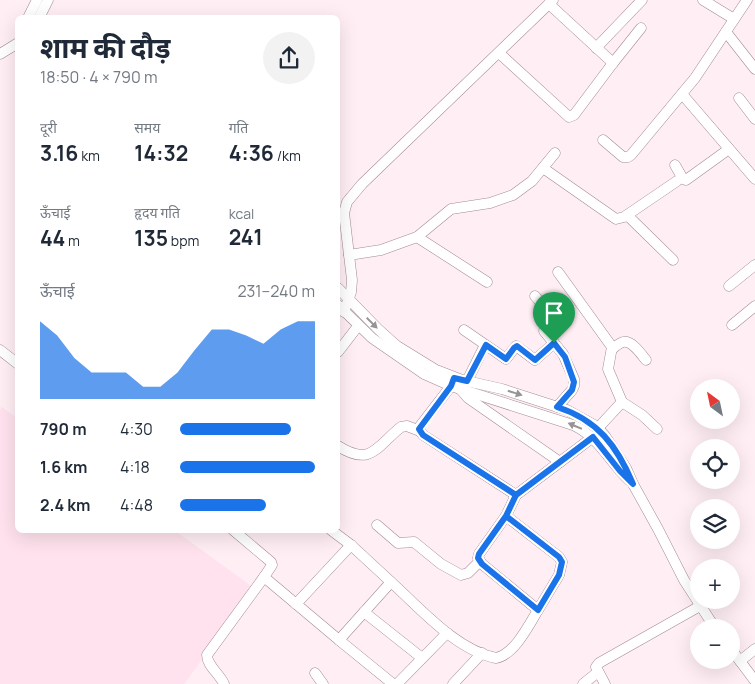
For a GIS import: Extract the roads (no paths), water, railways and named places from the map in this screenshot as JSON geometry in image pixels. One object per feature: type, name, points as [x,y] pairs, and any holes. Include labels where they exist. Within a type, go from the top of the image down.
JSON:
[{"type":"street","points":[[30,15],[37,0]]},
{"type":"street","points":[[40,15],[48,0]]},
{"type":"street","points":[[596,48],[642,0]]},
{"type":"street","points":[[703,0],[734,19]]},
{"type":"street","points":[[603,140],[623,157],[628,157],[682,94],[747,0]]},
{"type":"street","points":[[595,432],[458,383],[424,374],[358,326],[341,308],[349,301],[352,280],[344,213],[351,196],[551,2],[613,64]]},
{"type":"street","points":[[499,53],[569,117],[574,114],[641,28]]},
{"type":"street","points":[[726,32],[755,70]]},
{"type":"street","points":[[0,54],[15,45]]},
{"type":"street","points":[[682,94],[755,179]]},
{"type":"street","points":[[739,98],[755,119]]},
{"type":"street","points":[[675,165],[683,179],[686,180],[729,149]]},
{"type":"street","points":[[349,256],[381,250],[418,237],[451,209],[490,202],[513,195],[532,181],[555,154]]},
{"type":"street","points":[[542,168],[612,217],[619,219],[677,181]]},
{"type":"street","points":[[627,215],[674,260]]},
{"type":"street","points":[[418,237],[487,282]]},
{"type":"street","points":[[729,286],[755,265]]},
{"type":"street","points":[[558,272],[611,345],[608,369],[622,402],[642,415],[657,429]]},
{"type":"street","points":[[340,290],[397,346],[458,383],[502,389],[557,407],[585,419],[620,471],[633,484],[690,590]]},
{"type":"street","points":[[535,296],[548,312],[544,331],[565,357],[574,382],[572,390],[557,407]]},
{"type":"street","points":[[732,324],[755,306]]},
{"type":"street","points":[[340,346],[358,326]]},
{"type":"street","points":[[464,330],[506,359],[517,346],[535,360],[554,343]]},
{"type":"street","points":[[612,349],[622,342],[626,342],[637,349],[646,360]]},
{"type":"street","points":[[420,431],[420,426],[458,383],[486,345]]},
{"type":"street","points":[[0,350],[15,362]]},
{"type":"street","points":[[458,383],[468,398],[560,462]]},
{"type":"street","points":[[538,610],[480,561],[479,554],[506,516],[516,495],[560,462],[595,432],[622,402]]},
{"type":"street","points":[[340,447],[353,454],[364,456],[372,452],[401,427],[407,426],[420,431],[423,435],[516,495]]},
{"type":"street","points":[[335,533],[351,545],[447,633],[482,653],[496,658],[505,654],[516,644],[559,575],[562,562],[559,557],[506,516]]},
{"type":"street","points":[[377,525],[398,543],[414,542],[441,564],[461,575],[468,573],[480,561]]},
{"type":"street","points":[[224,684],[208,662],[208,655],[272,563],[237,533]]},
{"type":"street","points":[[296,604],[351,545]]},
{"type":"street","points":[[264,577],[395,684],[447,633]]},
{"type":"street","points":[[339,640],[391,582]]},
{"type":"street","points":[[605,684],[596,667],[599,663],[695,609]]},
{"type":"street","points":[[364,612],[422,658]]},
{"type":"street","points":[[755,650],[740,661],[755,681]]},
{"type":"street","points":[[453,684],[482,653]]},
{"type":"street","points":[[583,684],[598,672]]},
{"type":"street","points":[[315,674],[323,684]]}]
